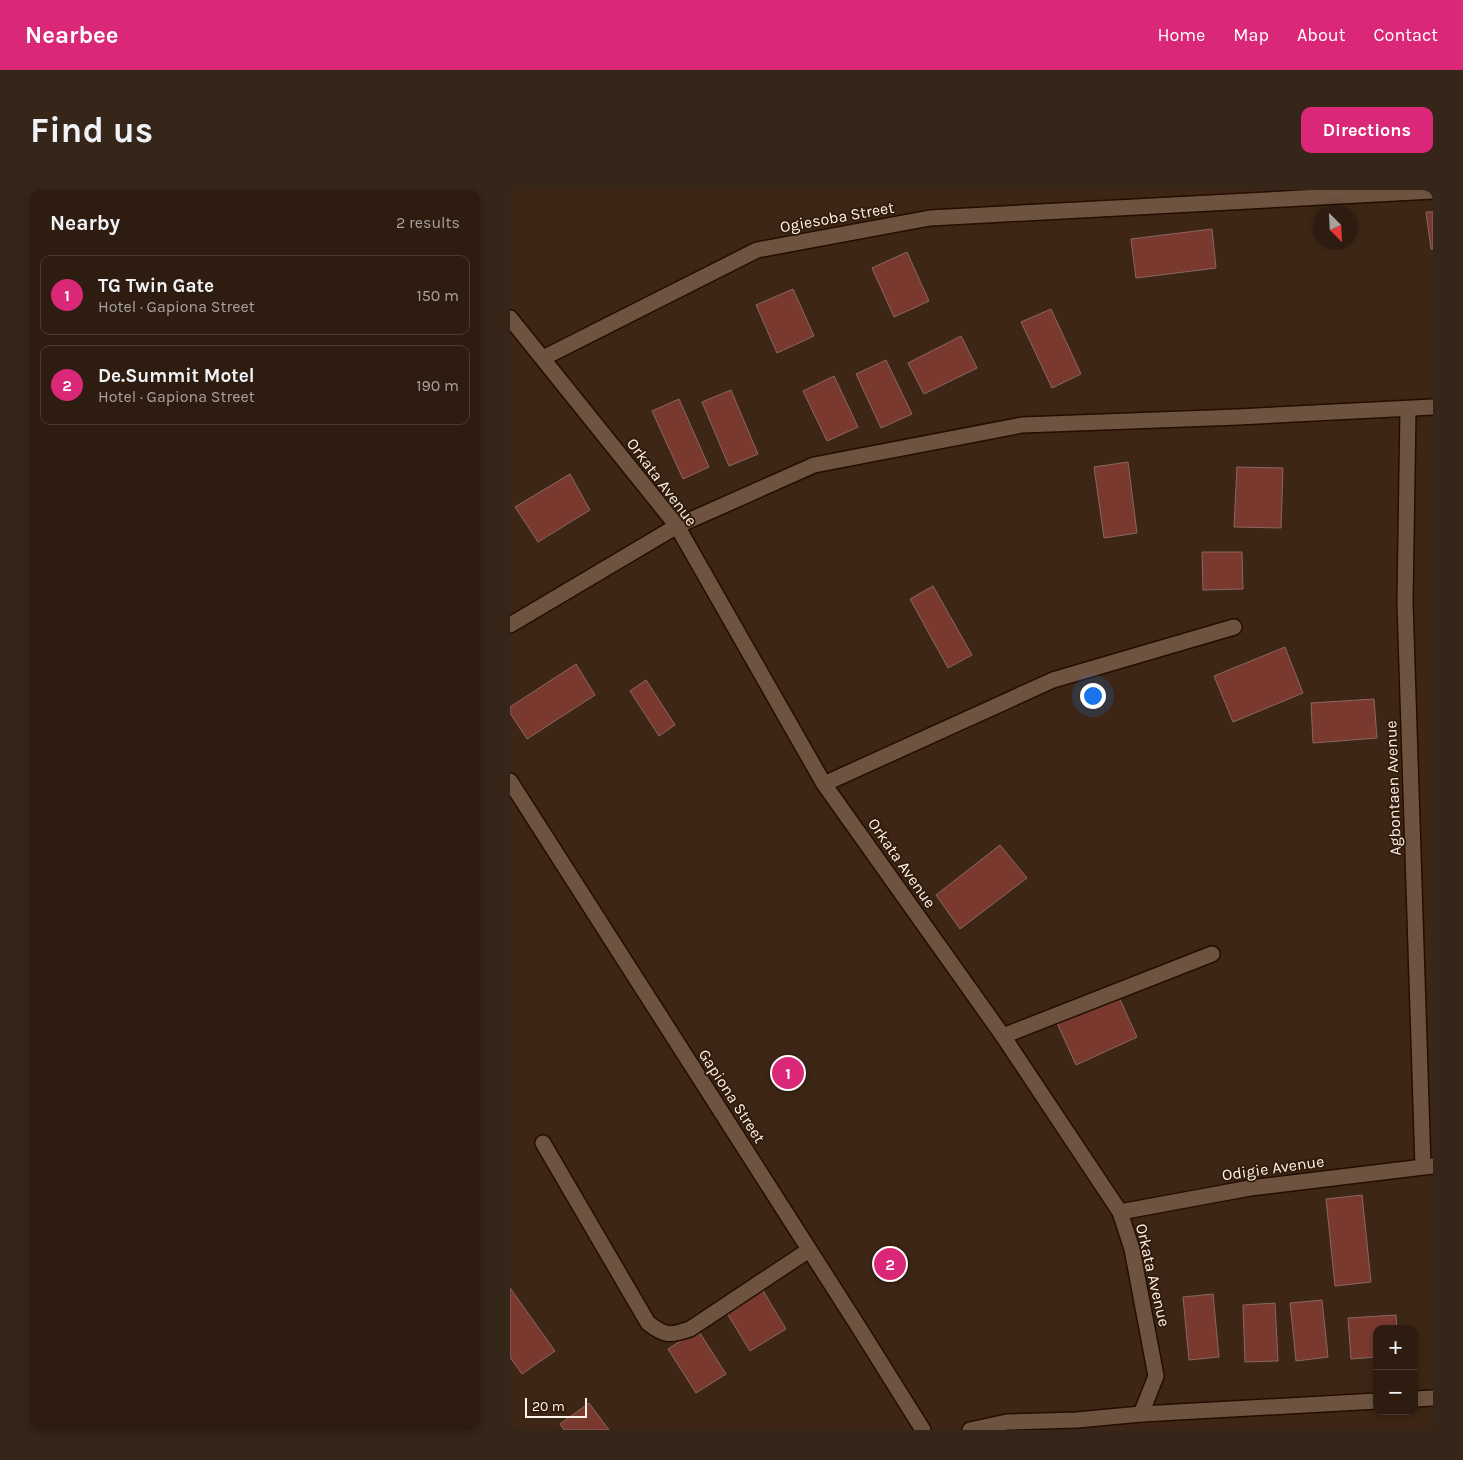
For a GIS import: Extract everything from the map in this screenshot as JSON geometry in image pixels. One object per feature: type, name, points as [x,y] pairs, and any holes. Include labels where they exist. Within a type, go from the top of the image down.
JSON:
[{"type":"street","name":"Ogiesoba Street","points":[[543,358],[757,250],[930,218],[1433,191]]},
{"type":"street","name":"Orkata Avenue","points":[[510,318],[677,526],[824,784],[1003,1036],[1120,1212],[1132,1249],[1156,1376],[1141,1414]]},
{"type":"street","points":[[510,625],[677,526],[814,466],[1022,425],[1433,407]]},
{"type":"street","name":"Agbontaen Avenue","points":[[1408,408],[1405,603],[1428,1166]]},
{"type":"street","points":[[824,784],[1053,680],[1234,627]]},
{"type":"street","name":"Gapiona Street","points":[[510,781],[923,1430]]},
{"type":"street","points":[[1003,1036],[1212,954]]},
{"type":"street","points":[[543,1143],[648,1323],[660,1332],[676,1334],[690,1328],[809,1250]]},
{"type":"street","name":"Odigie Avenue","points":[[1120,1212],[1250,1188],[1428,1166]]},
{"type":"street","points":[[1418,1399],[1433,1398]]},
{"type":"street","points":[[970,1430],[1007,1422],[1078,1420],[1141,1414],[1373,1401]]},
{"type":"building","points":[[1426,212],[1433,212],[1433,249],[1431,249]]},
{"type":"building","points":[[1212,229],[1216,268],[1136,278],[1131,239]]},
{"type":"building","points":[[907,252],[929,301],[894,317],[872,268]]},
{"type":"building","points":[[793,289],[814,336],[777,353],[756,305]]},
{"type":"building","points":[[1051,309],[1081,374],[1052,388],[1021,322]]},
{"type":"building","points":[[961,336],[977,368],[924,394],[908,363]]},
{"type":"building","points":[[886,360],[912,414],[881,428],[856,374]]},
{"type":"building","points":[[834,376],[858,427],[827,441],[803,391]]},
{"type":"building","points":[[731,390],[758,454],[729,466],[702,402]]},
{"type":"building","points":[[679,399],[709,467],[683,479],[652,411]]},
{"type":"building","points":[[1128,462],[1137,533],[1104,538],[1094,467]]},
{"type":"building","points":[[1237,467],[1283,468],[1281,528],[1234,527]]},
{"type":"building","points":[[570,474],[590,510],[538,542],[515,507]]},
{"type":"building","points":[[1202,552],[1242,552],[1243,589],[1203,590]]},
{"type":"building","points":[[933,586],[972,655],[948,668],[910,599]]},
{"type":"building","points":[[1285,647],[1303,693],[1233,722],[1214,676]]},
{"type":"building","points":[[576,664],[595,695],[527,739],[510,713],[510,707]]},
{"type":"building","points":[[646,680],[675,725],[659,736],[630,691]]},
{"type":"building","points":[[1374,699],[1377,738],[1313,743],[1311,703]]},
{"type":"building","points":[[1000,845],[1027,878],[960,929],[936,895]]},
{"type":"building","points":[[1118,995],[1137,1037],[1076,1065],[1057,1023]]},
{"type":"building","points":[[1362,1195],[1371,1282],[1335,1286],[1326,1199]]},
{"type":"building","points":[[510,1288],[555,1351],[522,1374],[510,1357]]},
{"type":"building","points":[[762,1289],[786,1329],[750,1351],[725,1310]]},
{"type":"building","points":[[1213,1294],[1219,1357],[1189,1360],[1183,1297]]},
{"type":"building","points":[[1322,1300],[1328,1357],[1296,1361],[1290,1303]]},
{"type":"building","points":[[1275,1303],[1278,1361],[1245,1362],[1243,1305]]},
{"type":"building","points":[[1396,1315],[1397,1325],[1373,1325],[1373,1357],[1351,1359],[1348,1318]]},
{"type":"building","points":[[698,1330],[726,1374],[696,1393],[668,1349]]},
{"type":"building","points":[[589,1403],[609,1430],[564,1430],[560,1424]]},
{"type":"place","name":"TG Twin Gate","points":[[788,1073]]},
{"type":"place","name":"De.Summit Motel","points":[[890,1264]]}]
